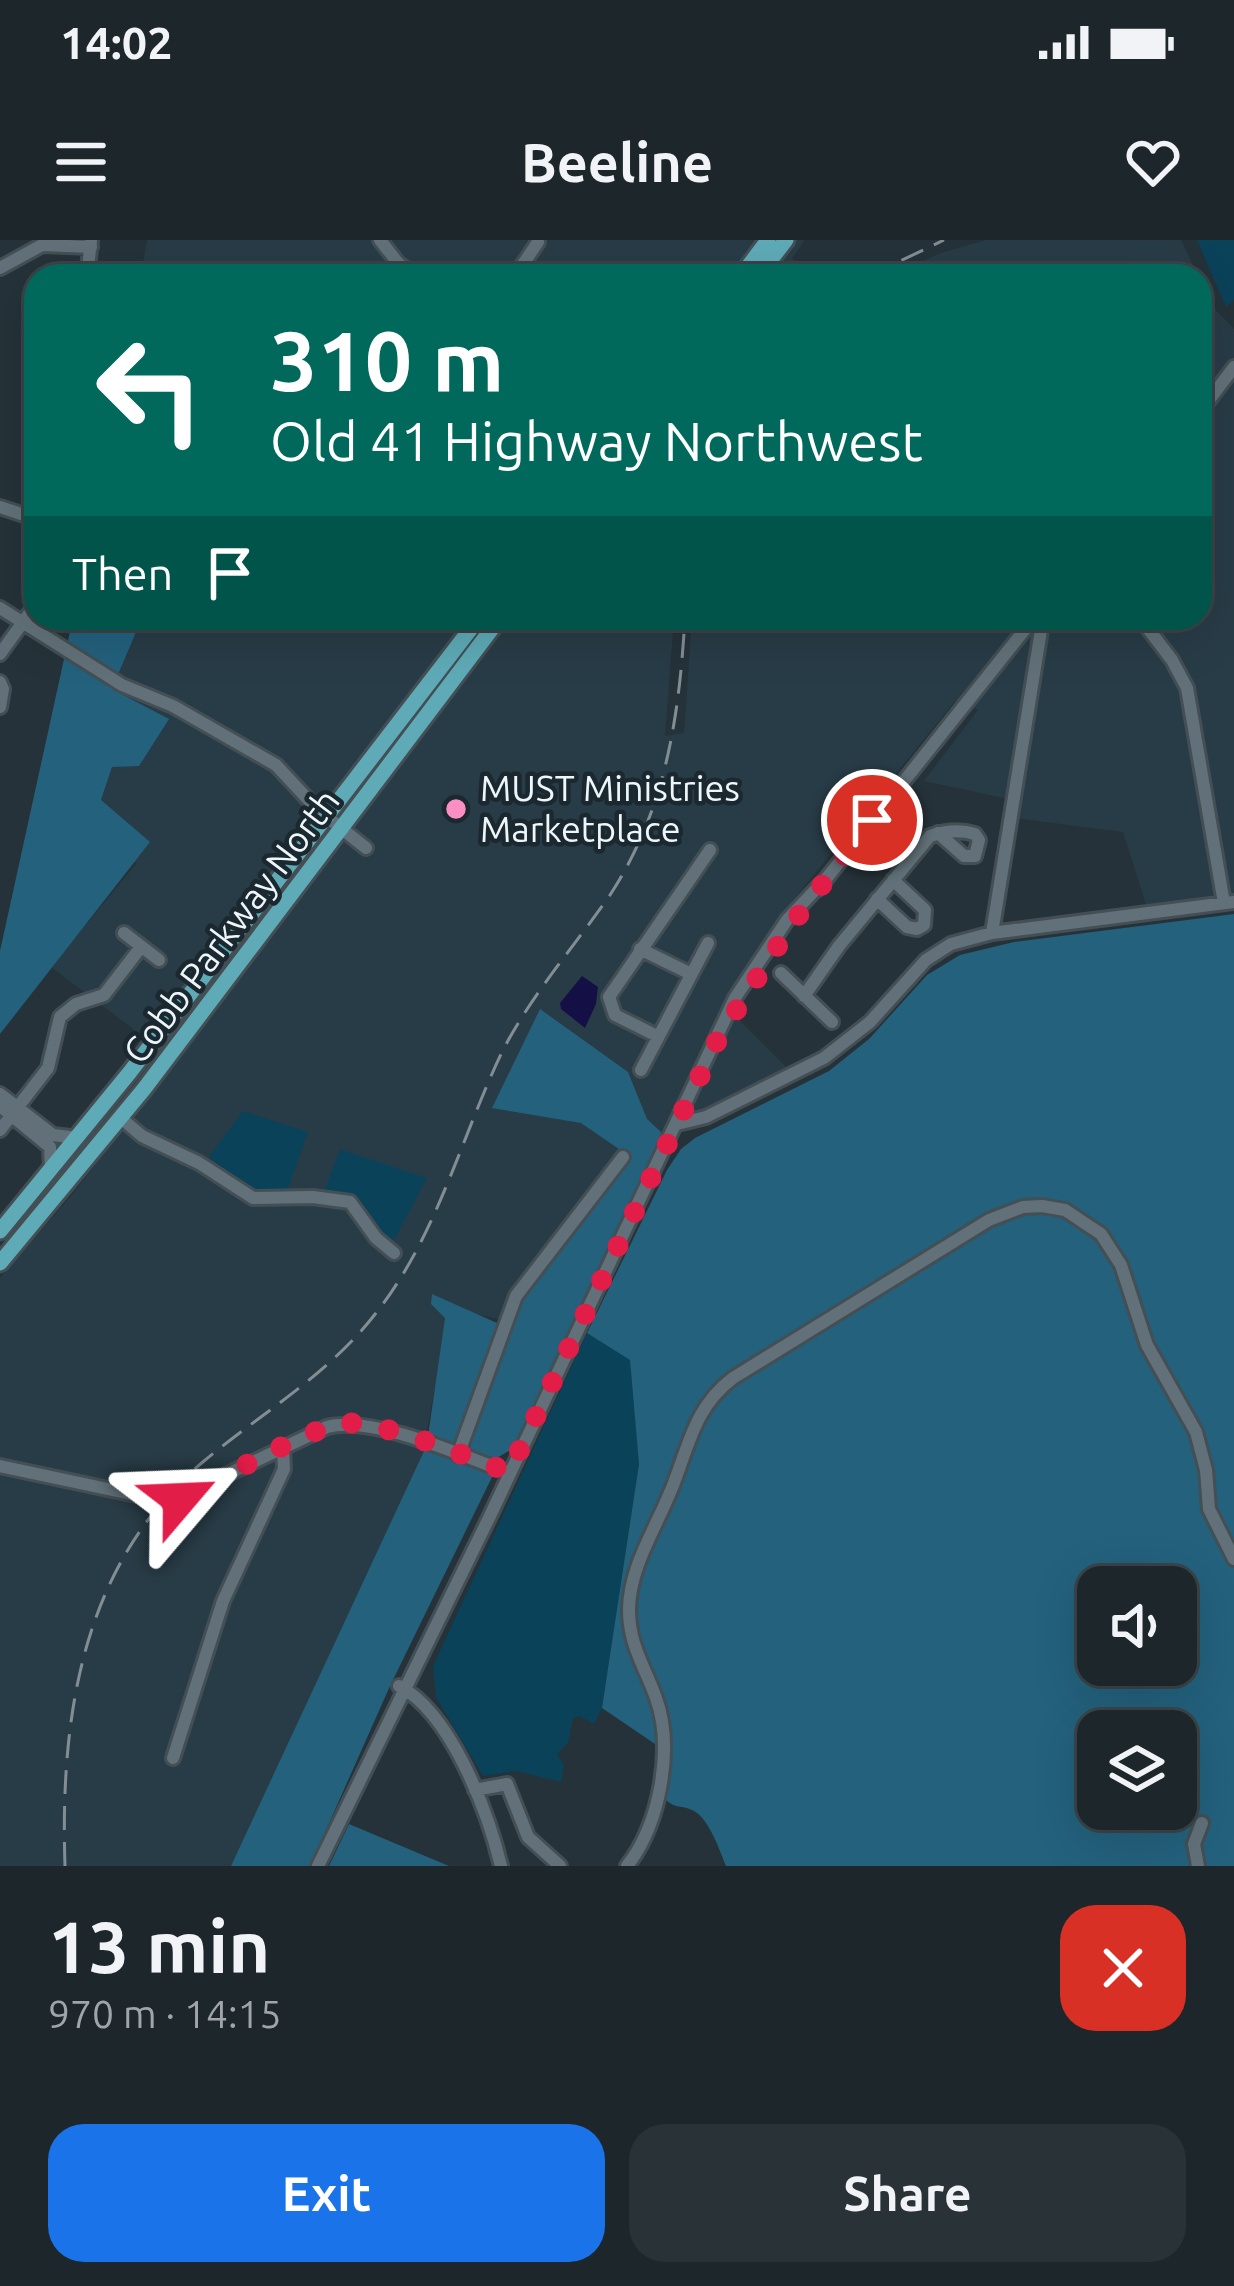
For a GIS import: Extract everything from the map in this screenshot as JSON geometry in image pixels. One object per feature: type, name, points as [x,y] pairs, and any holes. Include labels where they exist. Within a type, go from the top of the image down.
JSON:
[{"type":"main road","points":[[767,264],[786,240]]},
{"type":"main road","name":"Cobb Parkway North","points":[[0,1232],[78,1138],[470,630]]},
{"type":"main road","name":"Cobb Parkway North","points":[[0,1263],[121,1118],[491,630]]},
{"type":"street","points":[[380,240],[399,264]]},
{"type":"street","points":[[0,268],[42,245],[91,244]]},
{"type":"street","points":[[1212,396],[1234,367]]},
{"type":"street","points":[[0,608],[23,624],[0,658],[7,670],[0,681],[0,707]]},
{"type":"street","points":[[33,630],[122,686],[185,712],[276,766],[366,848]]},
{"type":"street","points":[[318,1866],[751,970],[787,920],[1029,630]]},
{"type":"street","points":[[992,933],[1037,630]]},
{"type":"street","points":[[677,1124],[706,1117],[824,1058],[870,1022],[942,948],[992,933],[1229,903],[1186,688],[1149,630]]},
{"type":"street","points":[[804,996],[892,880],[924,842],[938,833]]},
{"type":"street","points":[[657,1036],[615,1015],[611,992],[710,850]]},
{"type":"street","points":[[892,880],[925,910],[922,926]]},
{"type":"street","points":[[877,899],[907,926],[922,926],[942,948]]},
{"type":"street","points":[[124,933],[159,960]]},
{"type":"street","points":[[641,1070],[708,943]]},
{"type":"street","points":[[0,1130],[10,1109],[48,1068],[60,1017],[76,1004],[104,994],[142,946]]},
{"type":"street","points":[[640,949],[689,973]]},
{"type":"street","points":[[781,973],[832,1022]]},
{"type":"street","points":[[0,1094],[50,1147],[50,1173]]},
{"type":"street","points":[[10,1109],[58,1138],[78,1138]]},
{"type":"street","points":[[121,1118],[142,1136],[200,1163],[253,1198],[324,1197],[350,1202],[376,1238],[394,1253]]},
{"type":"street","points":[[458,1455],[516,1296],[623,1157]]},
{"type":"street","points":[[628,1866],[643,1844],[664,1752],[658,1703],[633,1649],[630,1595],[695,1420],[712,1393],[733,1378],[989,1220],[1023,1207],[1042,1206],[1065,1210],[1101,1234],[1121,1264],[1147,1345],[1196,1432],[1209,1509],[1234,1559]]},
{"type":"street","points":[[0,1468],[170,1502],[328,1427],[358,1423],[509,1472]]},
{"type":"street","points":[[173,1758],[223,1601],[284,1469],[283,1449]]},
{"type":"street","points":[[344,1813],[509,1472]]},
{"type":"street","points":[[422,1655],[420,1681],[428,1707],[475,1790],[501,1866]]},
{"type":"street","points":[[402,1688],[428,1707]]},
{"type":"street","points":[[396,1709],[415,1703],[428,1707]]},
{"type":"street","points":[[475,1790],[504,1783],[510,1786],[528,1837],[560,1866]]},
{"type":"street","points":[[1198,1866],[1194,1844],[1202,1823]]},
{"type":"shaded area","points":[[147,240],[805,240],[792,258],[799,264],[143,264]]},
{"type":"shaded area","points":[[986,240],[1181,240],[1192,264],[916,264]]},
{"type":"shaded area","points":[[1197,240],[1234,240],[1234,300],[1226,307],[1212,264],[1207,264]]},
{"type":"shaded area","points":[[1212,306],[1234,329],[1234,895],[1146,904],[1123,832],[1014,818],[1009,799],[924,781],[978,710],[956,700],[773,925],[725,1006],[792,1073],[682,1127],[509,1321],[449,1309],[419,1475],[231,1866],[0,1866],[0,1278],[173,1065],[51,967],[136,864],[101,800],[112,767],[168,720],[112,690],[137,630],[673,630],[665,736],[684,733],[691,630],[1212,630]]},
{"type":"shaded area","points":[[70,630],[137,630],[112,689],[169,719],[139,766],[112,767],[101,800],[150,842],[0,1034],[0,951]]},
{"type":"shaded area","points":[[1234,914],[1234,1866],[726,1866],[699,1815],[665,1799],[670,1767],[658,1746],[602,1708],[639,1464],[630,1360],[587,1333],[681,1149],[829,1071],[869,1039],[927,975],[960,955],[1014,942]]},
{"type":"shaded area","points":[[582,976],[598,987],[585,1028],[560,1003]]},
{"type":"shaded area","points":[[540,1009],[628,1072],[647,1119],[661,1132],[660,1147],[512,1449],[495,1459],[465,1449],[509,1324],[524,1293],[632,1158],[581,1123],[492,1108]]},
{"type":"shaded area","points":[[243,1111],[308,1132],[287,1191],[244,1184],[209,1157]]},
{"type":"shaded area","points":[[340,1149],[427,1178],[394,1240],[353,1201],[324,1192]]},
{"type":"shaded area","points":[[432,1294],[497,1323],[457,1446],[428,1436],[445,1318],[431,1304]]},
{"type":"shaded area","points":[[587,1333],[630,1359],[639,1464],[602,1708],[594,1724],[573,1718],[568,1743],[557,1754],[564,1765],[561,1782],[516,1771],[483,1776],[436,1697],[433,1666]]},
{"type":"shaded area","points":[[425,1449],[494,1473],[390,1686],[310,1866],[231,1866]]},
{"type":"shaded area","points":[[349,1824],[449,1866],[329,1866]]},
{"type":"railway","points":[[894,264],[944,240]]},
{"type":"railway","points":[[65,1866],[67,1754],[75,1699],[105,1594],[130,1546],[163,1502],[204,1461],[337,1355],[376,1313],[416,1252],[513,1031],[610,895],[644,830],[666,762],[684,630]]},
{"type":"place","name":"MUST Ministries Marketplace","points":[[456,809]]},
{"type":"route","points":[[180,1499],[328,1427],[348,1423],[378,1427],[509,1472],[719,1037],[792,924],[872,820]]}]
